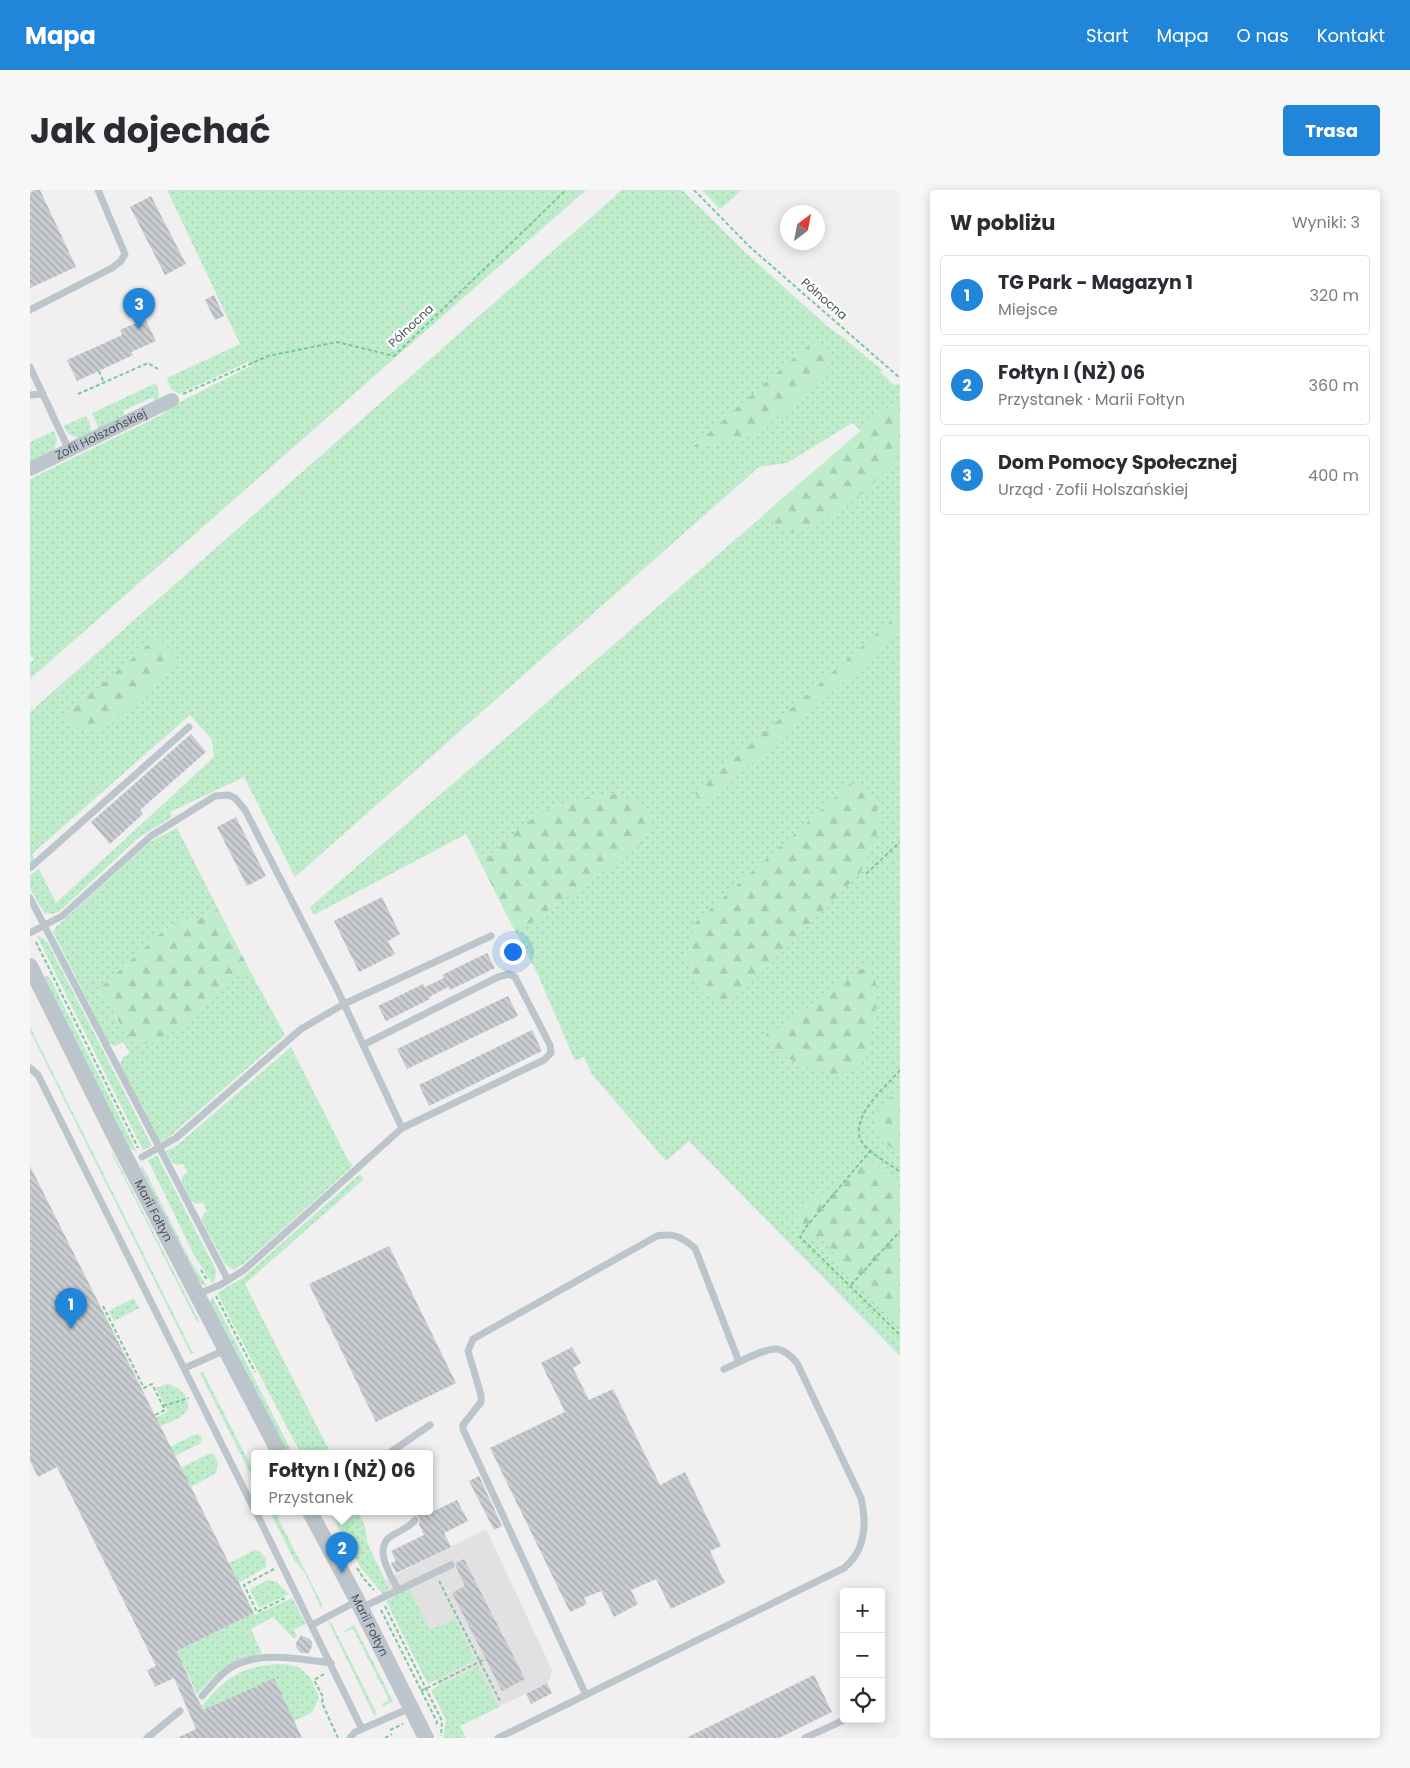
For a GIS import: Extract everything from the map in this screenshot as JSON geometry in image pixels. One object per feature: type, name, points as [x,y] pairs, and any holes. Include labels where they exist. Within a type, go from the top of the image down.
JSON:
[{"type":"street","name":"Zofii Holszańskiej","points":[[30,469],[172,400]]},
{"type":"street","name":"Marii Fołtyn","points":[[30,966],[114,1135],[225,1350],[286,1450]]},
{"type":"street","name":"Marii Fołtyn","points":[[312,1515],[359,1604],[408,1715],[431,1733]]},
{"type":"lane","points":[[30,310],[112,268],[124,258],[125,254],[98,190]]},
{"type":"lane","points":[[30,367],[69,450]]},
{"type":"lane","points":[[30,395],[43,394]]},
{"type":"lane","points":[[30,868],[37,864],[189,727]]},
{"type":"lane","points":[[30,933],[62,916],[151,836],[215,796],[228,795],[235,798],[245,810],[344,1004],[402,1128]]},
{"type":"lane","points":[[30,898],[228,1280]]},
{"type":"lane","points":[[142,1157],[176,1138],[301,1029],[344,1004],[491,936]]},
{"type":"lane","points":[[196,1295],[212,1289],[244,1270],[402,1128],[544,1060],[551,1053],[550,1045],[515,977],[510,974],[498,977],[363,1045]]},
{"type":"lane","points":[[30,1068],[38,1075],[251,1502]]},
{"type":"lane","points":[[586,1694],[463,1429],[463,1425],[481,1402],[481,1395],[468,1351],[471,1342],[473,1339],[657,1236],[669,1234],[683,1238],[695,1248],[739,1362]]},
{"type":"lane","points":[[498,1738],[844,1568],[858,1552],[863,1541],[865,1514],[861,1498],[797,1363],[791,1356],[779,1349],[769,1350],[724,1369]]},
{"type":"lane","points":[[185,1368],[225,1350]]},
{"type":"lane","points":[[394,1450],[430,1425]]},
{"type":"lane","points":[[257,1515],[362,1729]]},
{"type":"lane","points":[[398,1590],[383,1560],[382,1553],[390,1536],[411,1525],[416,1520]]},
{"type":"lane","points":[[312,1624],[359,1604],[379,1600],[451,1565]]},
{"type":"lane","points":[[202,1696],[225,1672],[248,1661],[283,1658],[331,1663]]},
{"type":"lane","points":[[147,1738],[180,1711]]},
{"type":"lane","points":[[350,1738],[362,1729],[408,1715]]},
{"type":"lane","points":[[805,1738],[840,1722]]},
{"type":"path","name":"Północna","points":[[172,400],[268,356],[337,342],[394,356],[566,190]]},
{"type":"path","name":"Północna","points":[[694,190],[750,246],[900,378]]},
{"type":"path","points":[[78,394],[148,364],[158,370]]},
{"type":"path","points":[[99,371],[104,383]]},
{"type":"path","points":[[866,874],[900,842]]},
{"type":"path","points":[[30,933],[142,1157]]},
{"type":"path","points":[[900,1070],[864,1111],[859,1132],[864,1144],[900,1172]]},
{"type":"path","points":[[872,1150],[806,1227],[800,1238],[900,1335]]},
{"type":"path","points":[[851,1286],[900,1231]]},
{"type":"path","points":[[198,1266],[257,1376]]},
{"type":"path","points":[[103,1306],[144,1388],[152,1384],[165,1410],[154,1415]]},
{"type":"path","points":[[282,1565],[244,1585],[257,1612],[296,1593]]},
{"type":"path","points":[[357,1567],[379,1600],[442,1721],[441,1738]]},
{"type":"path","points":[[434,1573],[500,1701]]},
{"type":"path","points":[[379,1600],[437,1722],[431,1733]]},
{"type":"path","points":[[422,1691],[486,1659]]},
{"type":"path","points":[[390,1730],[408,1715]]},
{"type":"path","points":[[385,1738],[392,1734]]},
{"type":"shaded area","points":[[486,1529],[552,1670],[550,1680],[547,1683],[460,1726],[385,1580]]},
{"type":"green space","points":[[167,190],[586,190],[30,679],[30,663],[34,659],[30,654],[30,479],[161,415],[172,406],[251,366],[248,362],[179,394],[171,389],[167,378],[240,344]]},
{"type":"green space","points":[[622,190],[682,190],[744,251],[828,327],[882,370],[880,372],[894,385],[900,384],[900,1356],[689,1141],[666,1161],[591,1073],[584,1057],[575,1061],[538,975],[466,834],[314,915],[310,907],[861,431],[852,423],[787,463],[759,467],[295,877],[244,777],[170,812],[172,817],[138,838],[60,911],[53,914],[44,913],[30,888],[30,875],[39,869],[56,903],[214,757],[212,740],[190,715],[32,854],[35,860],[30,862],[30,712]]},
{"type":"green space","points":[[702,190],[742,190],[720,209]]},
{"type":"green space","points":[[812,342],[827,352],[831,359],[824,375],[794,403],[763,430],[741,440],[693,447]]},
{"type":"green space","points":[[156,383],[159,394],[154,404],[153,397],[123,411],[126,419],[100,432],[92,413]]},
{"type":"green space","points":[[900,397],[900,453],[892,464],[855,500],[815,526],[789,533],[763,515]]},
{"type":"green space","points":[[86,416],[91,426],[90,436],[75,437],[68,433],[63,426]]},
{"type":"green space","points":[[54,431],[57,439],[54,450],[30,464],[30,442]]},
{"type":"green space","points":[[900,613],[900,632],[704,806],[695,793]]},
{"type":"green space","points":[[157,637],[174,654],[174,664],[111,724],[99,733],[76,727],[65,716]]},
{"type":"green space","points":[[850,784],[871,792],[877,806],[879,829],[860,873],[741,994],[727,1003],[704,995],[693,981],[686,956],[695,923]]},
{"type":"green space","points":[[618,794],[640,806],[654,826],[639,846],[516,933],[481,864],[514,834],[540,814],[575,800]]},
{"type":"green space","points":[[177,828],[218,909],[201,918],[175,923],[162,932],[98,991],[109,1003],[117,1020],[149,1044],[171,1032],[225,983],[249,969],[285,1035],[169,1137],[160,1142],[120,1064],[123,1057],[130,1053],[123,1042],[115,1046],[109,1043],[53,932],[56,927],[150,842]]},
{"type":"green space","points":[[218,909],[249,969],[223,985],[187,1021],[166,1037],[149,1044],[132,1042],[98,990],[162,932],[175,923],[201,918]]},
{"type":"green space","points":[[37,936],[43,938],[48,943],[152,1146],[143,1150]]},
{"type":"green space","points":[[869,966],[876,983],[876,1007],[868,1051],[856,1071],[835,1074],[803,1066],[777,1051],[762,1039],[771,1029],[780,1028],[859,970]]},
{"type":"green space","points":[[47,976],[50,978],[137,1152],[129,1148],[43,977]]},
{"type":"green space","points":[[30,1027],[193,1353],[191,1354],[30,1031]]},
{"type":"green space","points":[[291,1047],[348,1160],[353,1166],[245,1263],[233,1270],[225,1264],[201,1219],[204,1213],[207,1212],[203,1202],[197,1204],[191,1201],[181,1180],[184,1174],[188,1173],[183,1164],[174,1164],[166,1151],[175,1147]]},
{"type":"green space","points":[[900,1087],[900,1155],[887,1144],[876,1130],[874,1114]]},
{"type":"green space","points":[[113,1153],[199,1321],[197,1322]]},
{"type":"green space","points":[[157,1155],[216,1270],[215,1280],[212,1283],[194,1255],[148,1160]]},
{"type":"green space","points":[[867,1158],[900,1185],[900,1328],[842,1269],[824,1238],[812,1237],[803,1232],[797,1218],[808,1204],[853,1167]]},
{"type":"green space","points":[[142,1165],[190,1260],[207,1286],[198,1283],[141,1169]]},
{"type":"green space","points":[[360,1174],[364,1179],[245,1284],[329,1450],[299,1450],[217,1293],[244,1277]]},
{"type":"green space","points":[[212,1296],[291,1450],[285,1450],[210,1303]]},
{"type":"green space","points":[[134,1298],[139,1308],[114,1321],[109,1311]]},
{"type":"green space","points":[[203,1372],[251,1466],[251,1475],[200,1373]]},
{"type":"green space","points":[[167,1384],[181,1390],[187,1399],[188,1408],[185,1413],[174,1421],[160,1426],[156,1418],[168,1411],[156,1388]]},
{"type":"green space","points":[[197,1434],[202,1437],[201,1443],[175,1456],[170,1447]]},
{"type":"green space","points":[[210,1453],[214,1455],[218,1463],[216,1473],[191,1487],[181,1468]]},
{"type":"green space","points":[[272,1515],[277,1515],[322,1604],[322,1610],[305,1573],[294,1560]]},
{"type":"green space","points":[[332,1515],[359,1515],[366,1529],[367,1542],[390,1591],[383,1594],[360,1567]]},
{"type":"green space","points":[[255,1550],[259,1551],[266,1558],[266,1567],[239,1583],[229,1563]]},
{"type":"green space","points":[[268,1580],[277,1582],[289,1594],[259,1608],[250,1589]]},
{"type":"green space","points":[[409,1589],[430,1630],[455,1619],[475,1660],[428,1684],[386,1601]]},
{"type":"green space","points":[[292,1598],[306,1624],[294,1629],[297,1636],[294,1639],[273,1617],[251,1629],[262,1654],[241,1659],[225,1667],[197,1695],[177,1651],[254,1613],[255,1615]]},
{"type":"green space","points":[[327,1619],[332,1624],[376,1712],[375,1717]]},
{"type":"green space","points":[[354,1625],[393,1701],[383,1707],[382,1704],[389,1700],[353,1629],[344,1631]]},
{"type":"green space","points":[[276,1664],[300,1668],[310,1677],[318,1695],[318,1700],[311,1713],[294,1721],[204,1710],[202,1706],[226,1681],[243,1671]]},
{"type":"green space","points":[[478,1666],[499,1707],[460,1726],[466,1738],[443,1738],[446,1720],[431,1690]]},
{"type":"building","points":[[30,190],[40,190],[76,267],[30,288]]},
{"type":"building","points":[[151,196],[186,264],[165,275],[130,207]]},
{"type":"building","points":[[214,295],[224,316],[215,320],[205,300]]},
{"type":"building","points":[[145,319],[156,341],[131,352],[133,355],[77,381],[67,360],[122,335],[120,330]]},
{"type":"building","points":[[191,734],[206,752],[140,810],[143,814],[110,844],[91,822]]},
{"type":"building","points":[[236,817],[266,876],[247,886],[217,827]]},
{"type":"building","points":[[382,897],[400,934],[388,941],[395,954],[359,972],[334,921]]},
{"type":"building","points":[[487,953],[495,968],[450,990],[448,987],[429,997],[430,999],[386,1021],[378,1006],[423,984],[425,987],[444,978],[442,975]]},
{"type":"building","points":[[508,996],[518,1016],[407,1069],[397,1049]]},
{"type":"building","points":[[532,1030],[542,1051],[429,1106],[419,1085]]},
{"type":"building","points":[[30,1166],[254,1613],[177,1651],[197,1698],[204,1710],[274,1678],[302,1738],[177,1738],[196,1729],[174,1678],[155,1687],[147,1670],[156,1666],[57,1467],[38,1477],[30,1461]]},
{"type":"building","points":[[389,1246],[456,1383],[376,1422],[309,1284]]},
{"type":"building","points":[[572,1347],[581,1363],[573,1368],[589,1400],[613,1389],[660,1485],[685,1472],[721,1546],[710,1551],[725,1583],[671,1609],[656,1579],[631,1590],[638,1604],[614,1617],[601,1591],[584,1598],[587,1604],[570,1612],[490,1448],[565,1412],[541,1363]]},
{"type":"building","points":[[479,1476],[502,1526],[494,1530],[469,1481]]},
{"type":"building","points":[[457,1500],[468,1521],[444,1533],[451,1547],[396,1573],[391,1563],[396,1561],[391,1551],[424,1535],[419,1524],[420,1518],[417,1515],[433,1515],[433,1512]]},
{"type":"building","points":[[464,1559],[525,1679],[502,1691],[452,1593],[465,1586],[456,1567],[456,1563]]},
{"type":"building","points":[[301,1635],[312,1642],[309,1653],[301,1653],[296,1647],[296,1643]]},
{"type":"building","points":[[814,1675],[832,1712],[779,1738],[686,1738]]},
{"type":"building","points":[[547,1683],[552,1693],[531,1704],[526,1694]]},
{"type":"place","name":"Dom Pomocy Społecznej","points":[[139,329]]},
{"type":"place","name":"TG Park - Magazyn 1","points":[[71,1329]]},
{"type":"place","name":"Fołtyn I (NŻ) 06","points":[[342,1573]]}]
